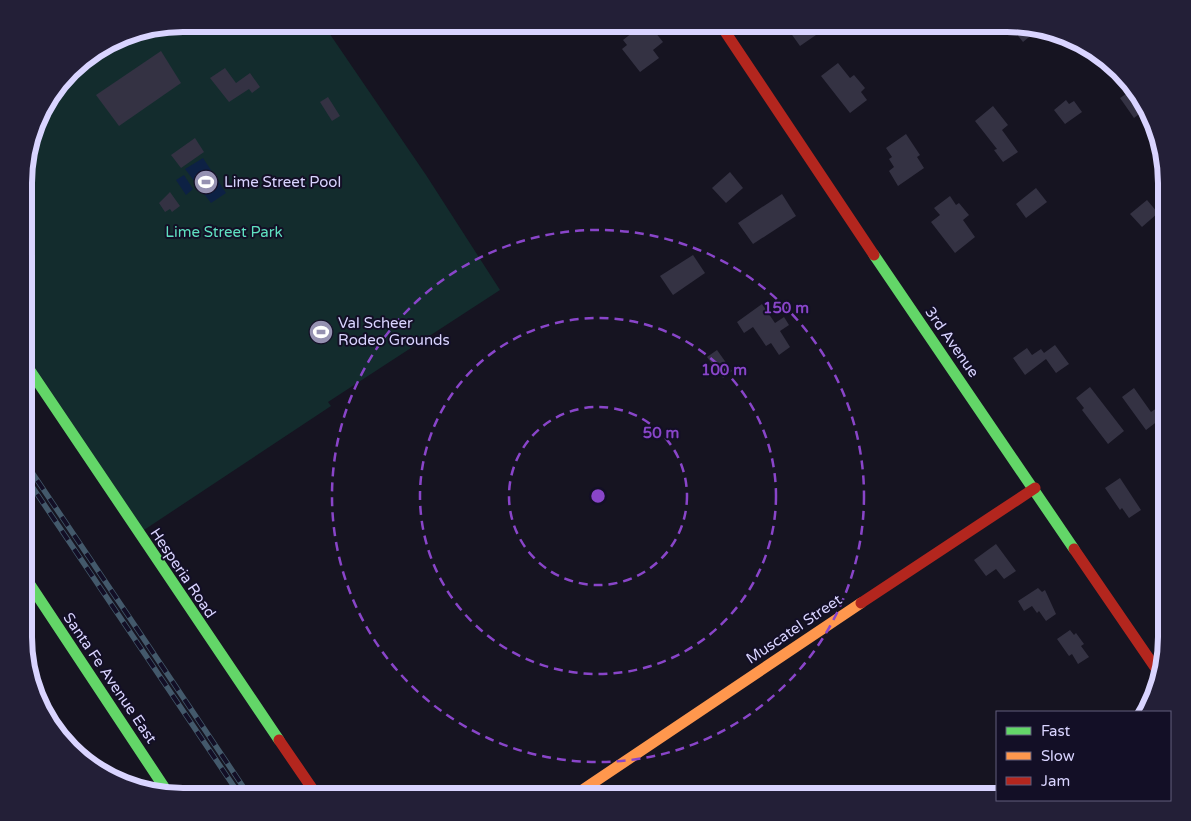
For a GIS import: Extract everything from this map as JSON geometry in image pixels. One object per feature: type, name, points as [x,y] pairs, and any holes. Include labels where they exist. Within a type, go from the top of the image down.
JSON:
[{"type":"street","name":"3rd Avenue","points":[[726,33],[848,217],[1035,488],[1156,668]]},
{"type":"street","name":"Hesperia Road","points":[[32,375],[312,788]]},
{"type":"street","name":"Muscatel Street","points":[[585,788],[1035,488]]},
{"type":"street","name":"Santa Fe Avenue East","points":[[33,589],[164,787]]},
{"type":"green space","name":"Lime Street Park","points":[[184,32],[329,32],[426,175],[500,290],[328,402],[331,406],[144,530],[32,364],[32,184],[34,164],[44,126],[58,100],[84,70],[108,53],[135,41],[164,34]]},
{"type":"water","points":[[203,158],[226,193],[211,203],[185,169]]},
{"type":"water","points":[[184,175],[193,189],[186,195],[176,180]]},
{"type":"building","points":[[632,33],[655,33],[663,42],[653,50],[659,58],[640,72],[622,49],[627,45],[623,40]]},
{"type":"building","points":[[791,33],[819,33],[800,46]]},
{"type":"building","points":[[1016,33],[1032,35],[1023,42]]},
{"type":"building","points":[[161,51],[181,83],[119,126],[96,95]]},
{"type":"building","points":[[838,63],[850,78],[854,75],[865,88],[861,92],[867,100],[850,113],[821,76]]},
{"type":"building","points":[[225,68],[236,83],[250,73],[260,87],[252,93],[249,89],[229,102],[210,78]]},
{"type":"building","points":[[1128,93],[1141,113],[1134,118],[1120,98]]},
{"type":"building","points":[[328,97],[340,116],[332,121],[320,102]]},
{"type":"building","points":[[1066,100],[1069,104],[1074,101],[1082,112],[1065,124],[1054,110]]},
{"type":"building","points":[[993,106],[1008,125],[1002,130],[1018,152],[1003,162],[994,150],[997,149],[975,121]]},
{"type":"building","points":[[906,134],[920,155],[917,157],[924,168],[898,186],[889,171],[894,167],[889,159],[892,157],[886,148]]},
{"type":"building","points":[[195,138],[204,152],[181,168],[171,155]]},
{"type":"building","points":[[730,172],[743,188],[726,203],[712,188]]},
{"type":"building","points":[[1036,188],[1047,202],[1026,218],[1016,204]]},
{"type":"building","points":[[170,192],[180,206],[172,212],[170,209],[165,212],[159,203]]},
{"type":"building","points":[[782,194],[796,216],[753,244],[738,223]]},
{"type":"building","points":[[950,196],[956,205],[959,203],[969,215],[963,220],[975,237],[955,253],[931,222],[940,215],[934,208]]},
{"type":"building","points":[[1147,200],[1158,213],[1142,227],[1130,214]]},
{"type":"building","points":[[693,255],[705,273],[673,295],[660,276]]},
{"type":"building","points":[[762,304],[775,323],[784,317],[789,325],[780,331],[790,347],[779,355],[771,343],[766,346],[753,327],[744,333],[737,322]]},
{"type":"building","points":[[1055,345],[1069,364],[1056,373],[1046,359],[1025,375],[1013,358],[1027,348],[1032,355],[1041,349],[1044,353]]},
{"type":"building","points":[[717,350],[732,371],[723,378],[707,357]]},
{"type":"building","points":[[1090,387],[1124,431],[1108,444],[1082,410],[1084,408],[1076,398]]},
{"type":"building","points":[[1134,388],[1151,412],[1157,408],[1158,421],[1146,430],[1122,397]]},
{"type":"building","points":[[1120,478],[1141,510],[1129,518],[1122,508],[1120,510],[1105,488]]},
{"type":"building","points":[[996,544],[1016,571],[1004,579],[996,569],[986,576],[974,560]]},
{"type":"building","points":[[1038,588],[1042,592],[1045,590],[1056,614],[1046,621],[1039,611],[1037,613],[1032,606],[1024,611],[1018,601]]},
{"type":"building","points":[[1070,630],[1074,635],[1076,633],[1084,644],[1081,646],[1089,657],[1078,664],[1072,654],[1069,656],[1057,639]]},
{"type":"railway","points":[[33,473],[244,788]]},
{"type":"railway","points":[[33,487],[235,788]]},
{"type":"traffic: fast","points":[[874,255],[1074,549]]},
{"type":"traffic: fast","points":[[32,374],[279,740]]},
{"type":"traffic: fast","points":[[33,589],[164,787]]},
{"type":"traffic: slow","points":[[585,788],[861,603]]},
{"type":"traffic: jam","points":[[726,33],[874,255]]},
{"type":"traffic: jam","points":[[861,603],[1035,488]]},
{"type":"traffic: jam","points":[[1074,549],[1156,668]]},
{"type":"traffic: jam","points":[[279,740],[312,788]]},
{"type":"place","name":"Lime Street Pool","points":[[206,182]]},
{"type":"place","name":"Val Scheer Rodeo Grounds","points":[[321,332]]}]
